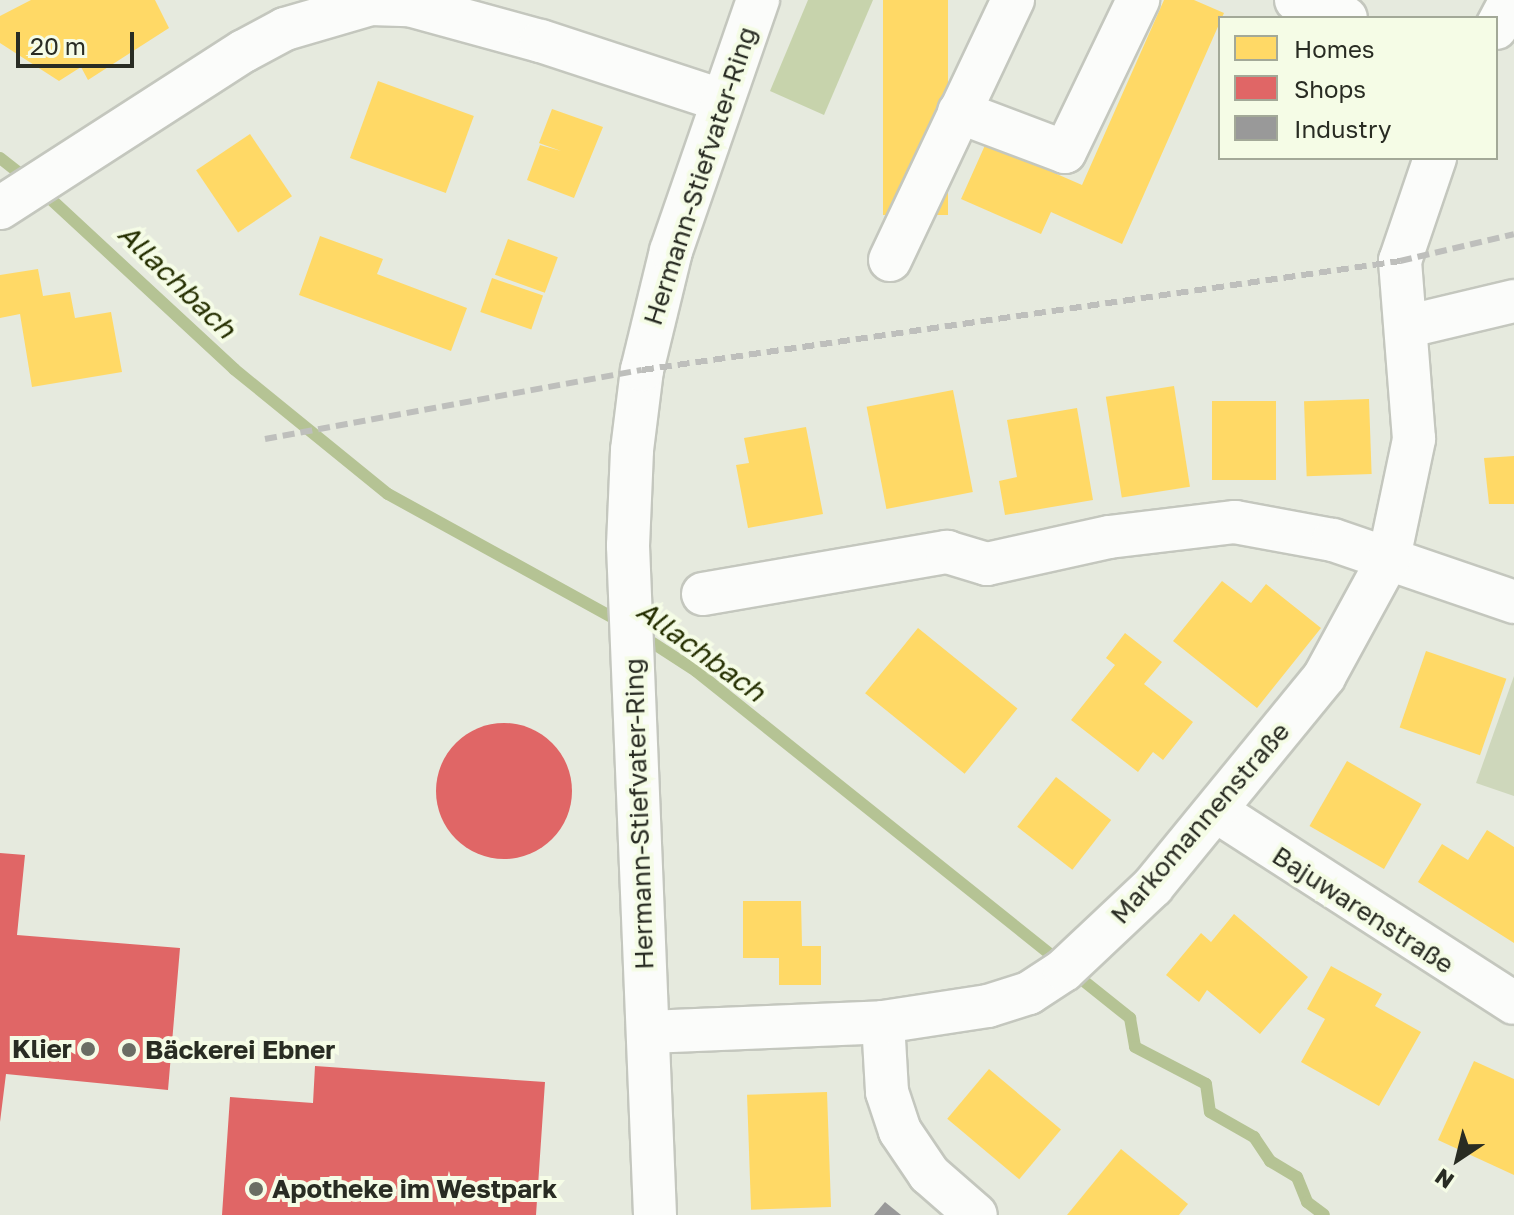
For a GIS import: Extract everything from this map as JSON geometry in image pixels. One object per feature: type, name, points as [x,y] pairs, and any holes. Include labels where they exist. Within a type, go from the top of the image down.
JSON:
[{"type":"street","name":"Hermann-Stiefvater-Ring","points":[[655,1215],[628,546],[632,450],[650,327],[720,100],[758,0]]},
{"type":"street","points":[[890,260],[1013,0]]},
{"type":"street","points":[[959,112],[1065,152],[1138,0]]},
{"type":"street","points":[[1296,0],[1340,16]]},
{"type":"street","points":[[1498,24],[1511,0]]},
{"type":"street","points":[[4,207],[97,151],[244,51],[285,29],[371,4],[409,5],[541,41],[720,100]]},
{"type":"street","name":"Markomannenstraße","points":[[648,1032],[883,1022],[1029,993],[1092,944],[1216,811],[1352,635],[1389,558],[1414,439],[1409,326],[1400,261],[1434,160]]},
{"type":"street","points":[[1409,326],[1514,301]]},
{"type":"street","points":[[703,594],[947,552],[987,564],[1109,537],[1235,522],[1287,528],[1389,558],[1514,602]]},
{"type":"street","name":"Bajuwarenstraße","points":[[1216,811],[1514,1003]]},
{"type":"street","points":[[883,1022],[887,1092],[900,1131],[929,1174],[976,1215]]},
{"type":"green space","points":[[808,0],[873,0],[824,115],[770,91]]},
{"type":"green space","points":[[1514,676],[1514,796],[1476,783]]},
{"type":"building: Homes","points":[[31,0],[155,0],[169,28],[88,80],[81,67],[59,81],[0,43],[0,16]]},
{"type":"building: Homes","points":[[883,0],[948,0],[948,215],[883,215]]},
{"type":"building: Homes","points":[[1164,0],[1194,0],[1224,13],[1218,16],[1218,27],[1122,244],[1051,212],[1041,234],[961,199],[986,143],[1082,185]]},
{"type":"building: Homes","points":[[378,81],[474,116],[446,193],[350,158]]},
{"type":"building: Homes","points":[[552,109],[603,127],[574,198],[527,180],[540,145],[561,151],[539,143]]},
{"type":"building: Homes","points":[[250,134],[292,196],[238,233],[196,170]]},
{"type":"building: Homes","points":[[320,236],[383,259],[377,274],[467,308],[451,351],[299,295]]},
{"type":"building: Homes","points":[[508,239],[558,257],[545,293],[495,275]]},
{"type":"building: Homes","points":[[38,269],[43,296],[70,292],[75,318],[111,312],[122,372],[32,387],[20,314],[0,318],[0,275]]},
{"type":"building: Homes","points":[[492,278],[543,296],[531,330],[480,312]]},
{"type":"building: Homes","points":[[1174,386],[1190,487],[1122,498],[1106,397]]},
{"type":"building: Homes","points":[[953,390],[973,492],[886,509],[867,407]]},
{"type":"building: Homes","points":[[1369,399],[1372,474],[1307,476],[1304,401]]},
{"type":"building: Homes","points":[[1212,401],[1276,401],[1276,480],[1212,480]]},
{"type":"building: Homes","points":[[1077,408],[1093,500],[1005,515],[999,481],[1017,477],[1007,420]]},
{"type":"building: Homes","points":[[806,427],[823,514],[748,528],[736,465],[749,463],[744,438]]},
{"type":"building: Homes","points":[[1514,456],[1514,504],[1489,504],[1484,458]]},
{"type":"building: Homes","points":[[1222,581],[1251,603],[1266,584],[1321,628],[1257,708],[1173,641]]},
{"type":"building: Homes","points":[[918,628],[1017,709],[965,774],[865,693]]},
{"type":"building: Homes","points":[[1125,633],[1162,662],[1144,684],[1193,722],[1163,760],[1153,752],[1138,772],[1071,720],[1115,665],[1106,658]]},
{"type":"building: Homes","points":[[1426,651],[1506,679],[1480,755],[1400,728]]},
{"type":"building: Homes","points":[[1347,761],[1421,804],[1384,869],[1310,826]]},
{"type":"building: Homes","points":[[1056,777],[1111,820],[1072,870],[1017,827]]},
{"type":"building: Homes","points":[[1487,830],[1514,847],[1514,943],[1418,882],[1442,844],[1468,860]]},
{"type":"building: Homes","points":[[743,901],[801,901],[802,946],[821,946],[821,985],[779,985],[779,958],[743,958]]},
{"type":"building: Homes","points":[[1234,914],[1308,977],[1260,1034],[1207,990],[1199,1002],[1166,975],[1201,933],[1211,942]]},
{"type":"building: Homes","points":[[1331,966],[1382,994],[1375,1006],[1421,1032],[1379,1106],[1301,1062],[1325,1019],[1307,1009]]},
{"type":"building: Homes","points":[[1474,1061],[1514,1079],[1514,1175],[1438,1140]]},
{"type":"building: Homes","points":[[989,1069],[1061,1129],[1019,1179],[947,1119]]},
{"type":"building: Homes","points":[[827,1092],[831,1207],[751,1210],[747,1095]]},
{"type":"building: Homes","points":[[1121,1149],[1188,1204],[1179,1215],[1067,1215]]},
{"type":"building: Shops","points":[[504,723],[530,728],[552,743],[567,765],[572,791],[567,817],[552,839],[530,854],[504,859],[478,854],[456,839],[441,817],[436,791],[441,765],[456,743],[478,728]]},
{"type":"building: Shops","points":[[0,853],[25,855],[17,935],[180,948],[168,1090],[6,1074],[0,1122]]},
{"type":"building: Shops","points":[[315,1066],[545,1082],[536,1215],[222,1215],[230,1097],[313,1103]]},
{"type":"building: Industry","points":[[885,1202],[901,1215],[874,1215]]},
{"type":"waterway","name":"Allachbach","points":[[0,158],[28,180]]},
{"type":"waterway","name":"Allachbach","points":[[42,191],[234,369],[388,494],[621,622]]},
{"type":"waterway","name":"Allachbach","points":[[639,634],[696,671],[1130,1018],[1135,1047],[1206,1084],[1210,1112],[1254,1137],[1270,1161],[1297,1177],[1307,1202],[1324,1215]]},
{"type":"railway","points":[[265,439],[642,370],[1400,261],[1514,234]]},
{"type":"place","name":"Klier","points":[[88,1049]]},
{"type":"place","name":"Bäckerei Ebner","points":[[129,1050]]},
{"type":"place","name":"Apotheke im Westpark","points":[[256,1189]]}]
